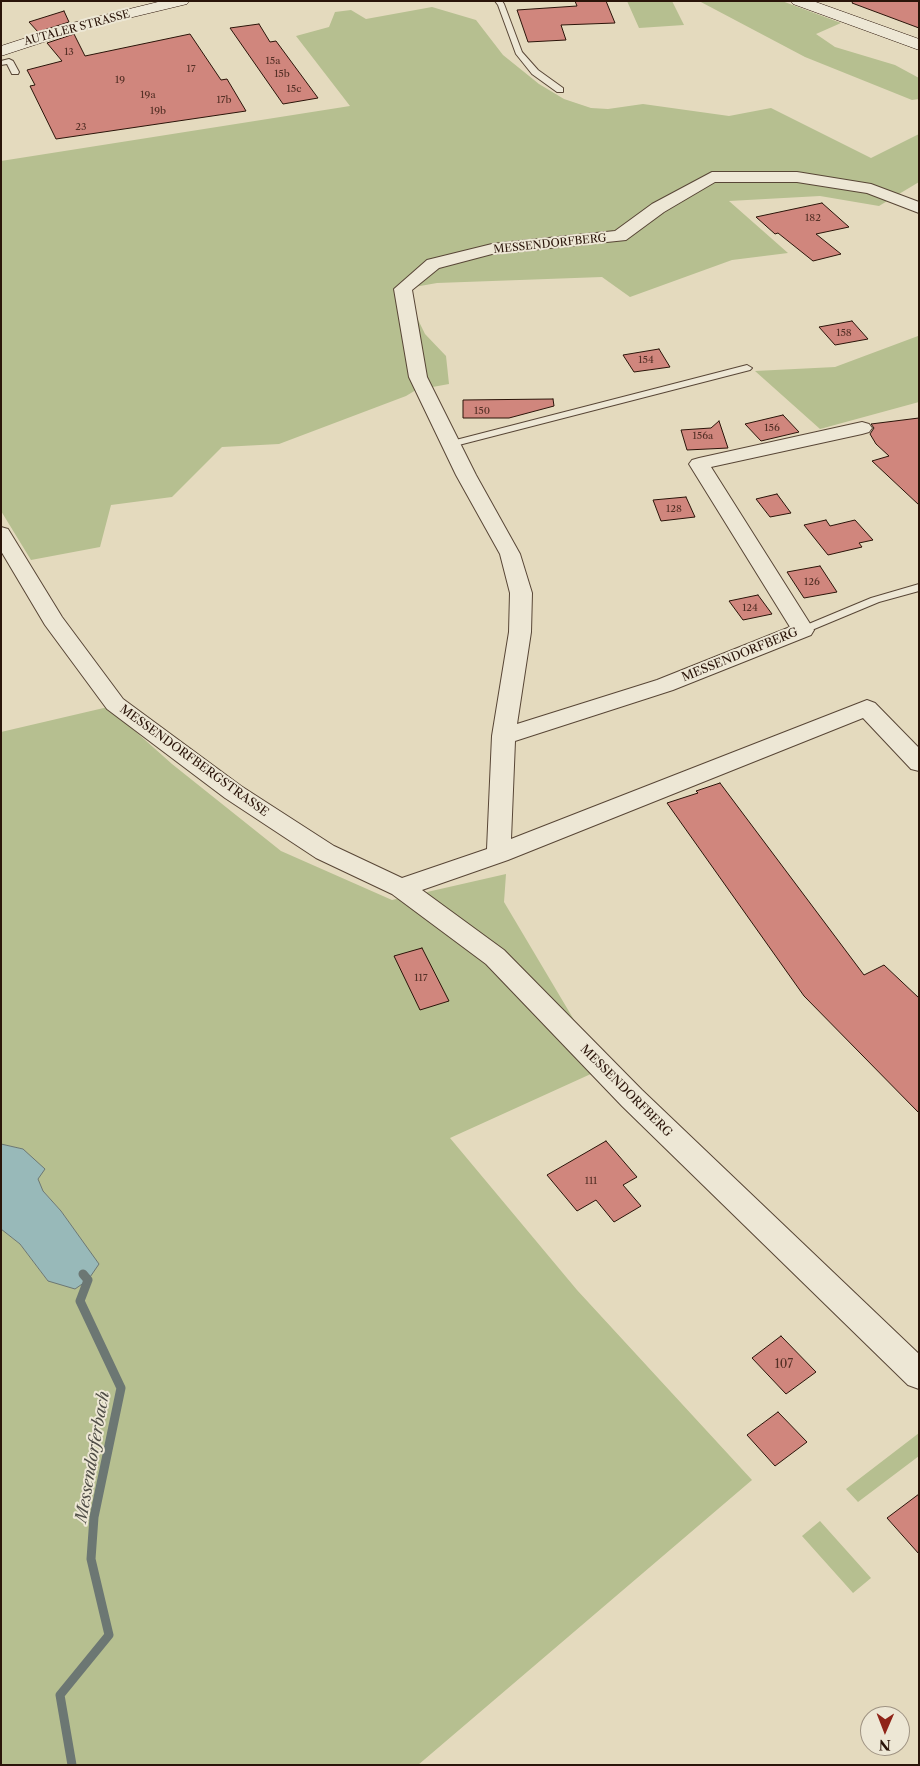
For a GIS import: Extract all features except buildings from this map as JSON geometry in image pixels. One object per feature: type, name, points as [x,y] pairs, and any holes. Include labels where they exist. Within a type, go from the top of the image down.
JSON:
[{"type":"main road","name":"AUTALER STRASSE","points":[[7,58],[78,26],[182,1]]},
{"type":"main road","points":[[798,1],[919,45]]},
{"type":"street","name":"MESSENDORFBERG","points":[[499,854],[499,817],[504,736],[520,632],[521,593],[510,554],[451,444],[418,377],[403,289],[433,264],[519,245],[620,236],[658,208],[712,177],[797,176],[871,189],[919,208]]},
{"type":"street","name":"MESSENDORFBERG","points":[[504,736],[665,685],[802,630],[699,464],[862,428]]},
{"type":"street","name":"MESSENDORFBERGSTRASSE","points":[[1,533],[53,620],[115,704],[232,792],[325,852],[401,888]]},
{"type":"street","points":[[401,888],[499,854],[867,708],[919,763]]},
{"type":"street","name":"MESSENDORFBERG","points":[[401,888],[495,957],[632,1098],[919,1375]]},
{"type":"lane","points":[[498,1],[501,4],[519,52],[535,72],[560,90]]},
{"type":"lane","points":[[7,58],[16,72]]},
{"type":"lane","points":[[451,444],[747,368]]},
{"type":"lane","points":[[802,630],[875,600],[919,587]]},
{"type":"green space","points":[[627,1],[672,1],[684,25],[639,28]]},
{"type":"green space","points":[[699,1],[782,1],[841,23],[816,34],[835,47],[895,65],[919,78],[919,99],[912,100],[805,57]]},
{"type":"green space","points":[[432,7],[476,20],[503,55],[539,84],[564,99],[591,108],[608,109],[643,104],[729,116],[771,108],[871,158],[919,134],[919,182],[879,206],[820,196],[729,201],[788,253],[732,260],[630,297],[602,277],[437,283],[403,289],[425,334],[446,356],[449,384],[416,390],[406,396],[279,444],[222,447],[172,497],[111,505],[100,547],[31,560],[1,511],[1,161],[350,106],[296,36],[329,27],[335,12],[351,10],[366,19]]},
{"type":"green space","points":[[918,336],[919,402],[820,429],[755,371],[835,367]]},
{"type":"green space","points":[[108,707],[172,764],[281,851],[392,900],[506,874],[504,902],[580,1030],[615,1063],[450,1138],[577,1290],[752,1480],[418,1765],[1,1765],[1,1229],[20,1244],[48,1281],[98,1264],[61,1211],[43,1191],[23,1149],[1,1144],[1,732]]},
{"type":"green space","points":[[919,1433],[919,1456],[858,1502],[846,1489]]},
{"type":"green space","points":[[820,1521],[871,1578],[853,1593],[802,1536]]},
{"type":"water","points":[[1,1144],[23,1149],[45,1169],[38,1179],[43,1191],[61,1211],[99,1264],[88,1280],[75,1289],[48,1281],[20,1244],[1,1229]]},
{"type":"waterway","name":"Messendorferbach","points":[[72,1765],[60,1695],[109,1635],[91,1559],[94,1517],[121,1388],[80,1301],[88,1280],[83,1274]]}]
